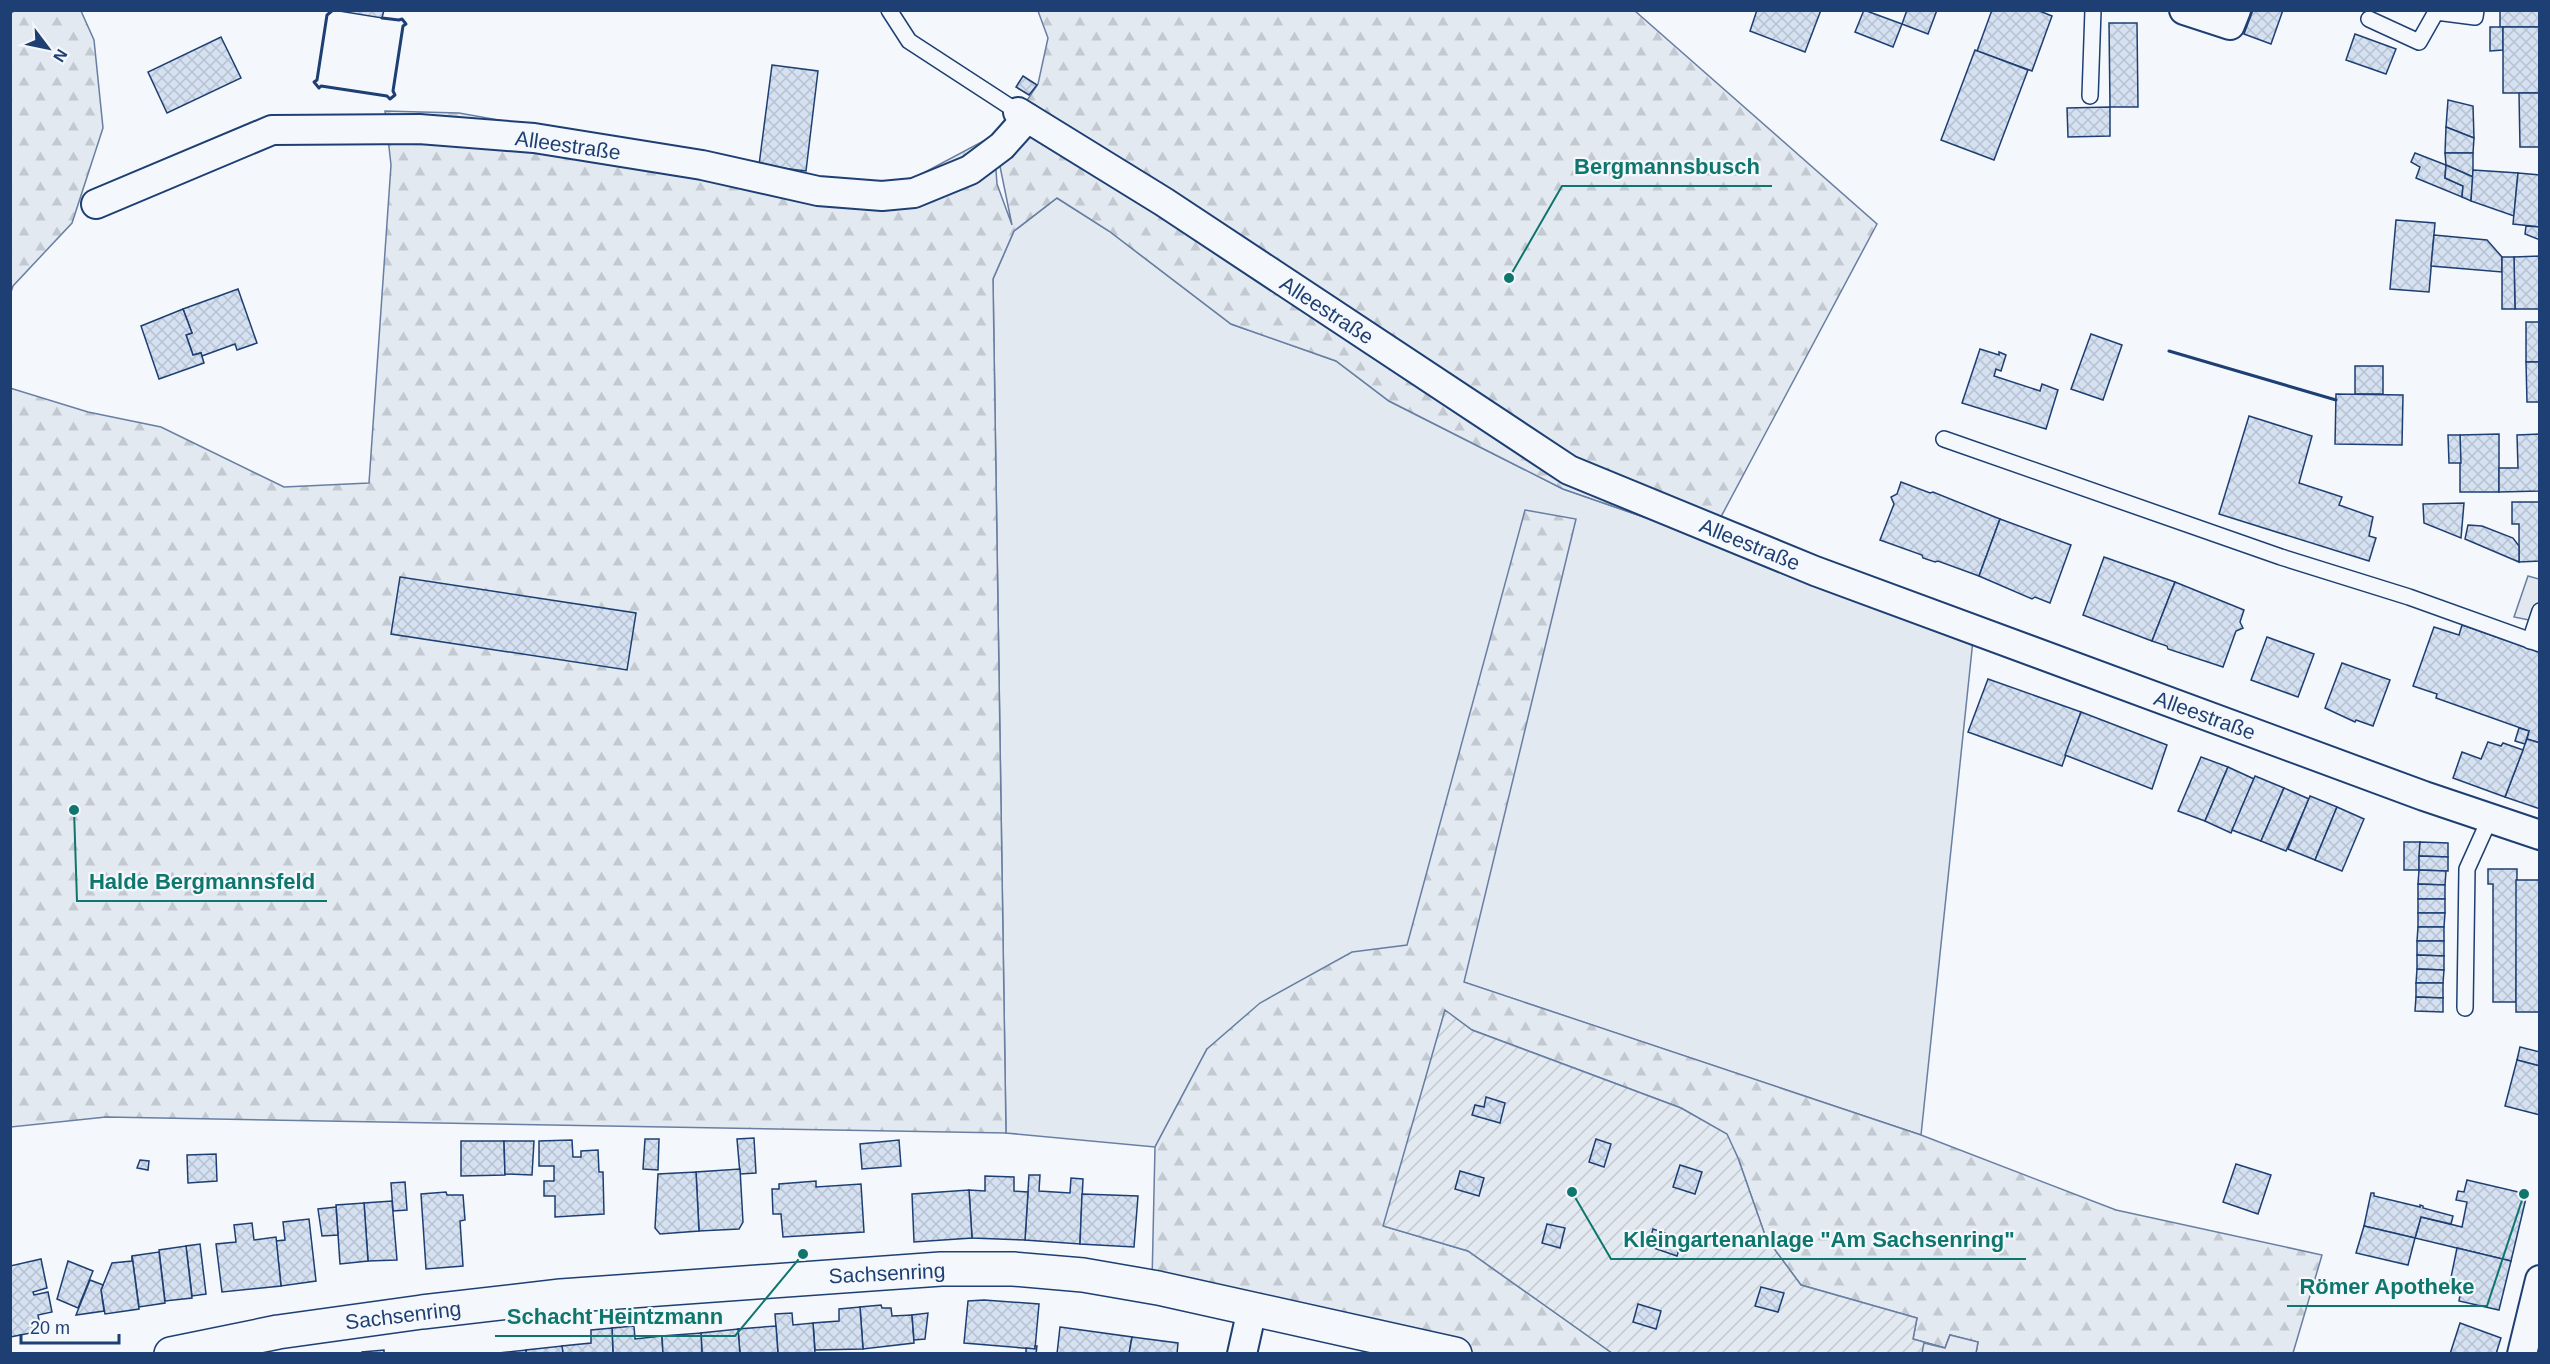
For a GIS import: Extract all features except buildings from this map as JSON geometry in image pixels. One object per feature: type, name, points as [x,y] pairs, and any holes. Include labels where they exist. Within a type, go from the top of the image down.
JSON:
[{"type":"street","points":[[2184,10],[2230,26],[2236,10]]},
{"type":"street","name":"Alleestraße","points":[[96,204],[272,130],[419,129],[534,138],[702,165],[818,191],[882,196],[914,193],[970,170],[1002,146],[1023,115],[1164,202],[1569,470],[1815,571],[2413,792],[2540,835]]},
{"type":"street","name":"Sachsenring","points":[[171,1353],[278,1332],[561,1296],[941,1269],[1013,1269],[1083,1275],[1455,1353]]},
{"type":"street","points":[[2522,1353],[2540,1280]]},
{"type":"street","points":[[1242,1353],[1252,1309]]},
{"type":"lane","points":[[890,10],[909,41],[1023,115]]},
{"type":"lane","points":[[2090,96],[2093,10]]},
{"type":"lane","points":[[2369,19],[2420,42],[2436,12],[2475,17],[2476,10]]},
{"type":"lane","points":[[1944,439],[2281,557],[2409,597],[2535,642],[2540,611]]},
{"type":"lane","points":[[2465,1008],[2467,870],[2490,818]]},
{"type":"green space","points":[[16,10],[81,11],[94,40],[103,128],[72,223],[13,286],[11,292],[10,14]]},
{"type":"green space","points":[[1038,11],[1635,11],[1877,224],[1715,528],[1707,539],[1563,489],[1389,401],[1336,361],[1231,324],[1109,231],[1057,198],[1014,231],[993,279],[1006,1133],[106,1117],[11,1127],[10,388],[88,412],[161,427],[284,487],[369,483],[391,165],[385,111],[459,113],[801,179],[878,182],[914,178],[993,136],[1003,122],[1024,105],[1038,84],[1048,38]],"holes":[[[995,142],[1012,225],[997,184]]]},
{"type":"green space","points":[[1057,198],[1109,231],[1231,324],[1336,361],[1389,401],[1563,489],[1707,539],[1973,640],[1921,1135],[1463,982],[1207,1049],[1155,1147],[1006,1133],[993,279],[1014,231]]},
{"type":"green space","points":[[1525,510],[1576,519],[1464,982],[1921,1135],[2116,1210],[2322,1255],[2293,1353],[1977,1354],[1950,1335],[1945,1348],[1913,1339],[1917,1318],[1801,1285],[1766,1238],[1738,1158],[1726,1134],[1681,1108],[1472,1030],[1445,1011],[1384,1226],[1468,1251],[1612,1353],[1472,1353],[1152,1282],[1155,1147],[1207,1049],[1260,1003],[1352,952],[1407,945]]},
{"type":"green space","points":[[1445,1010],[1472,1030],[1681,1108],[1727,1134],[1738,1158],[1766,1238],[1801,1285],[1917,1318],[1913,1339],[1945,1348],[1950,1335],[1978,1342],[1976,1353],[1612,1353],[1468,1251],[1383,1226]]},
{"type":"shaded area","points":[[2528,576],[2539,579],[2539,622],[2514,617]]},
{"type":"shaded area","points":[[1950,1335],[1978,1342],[1976,1353],[1922,1353],[1924,1343],[1945,1348]]},
{"type":"wall","points":[[333,10],[327,15],[317,80],[314,82],[319,88],[321,86],[387,96],[390,99],[395,95],[393,91],[403,26],[406,24],[402,19],[382,18]]},
{"type":"wall","points":[[2169,351],[2336,400]]},
{"type":"place","name":"Bergmannsbusch","points":[[1509,278]]},
{"type":"place","name":"Halde Bergmannsfeld","points":[[74,810]]},
{"type":"place","name":"Kleingartenanlage \"Am Sachsenring\"","points":[[1572,1192]]},
{"type":"place","name":"Römer Apotheke","points":[[2524,1194]]},
{"type":"place","name":"Schacht Heintzmann","points":[[803,1254]]}]
